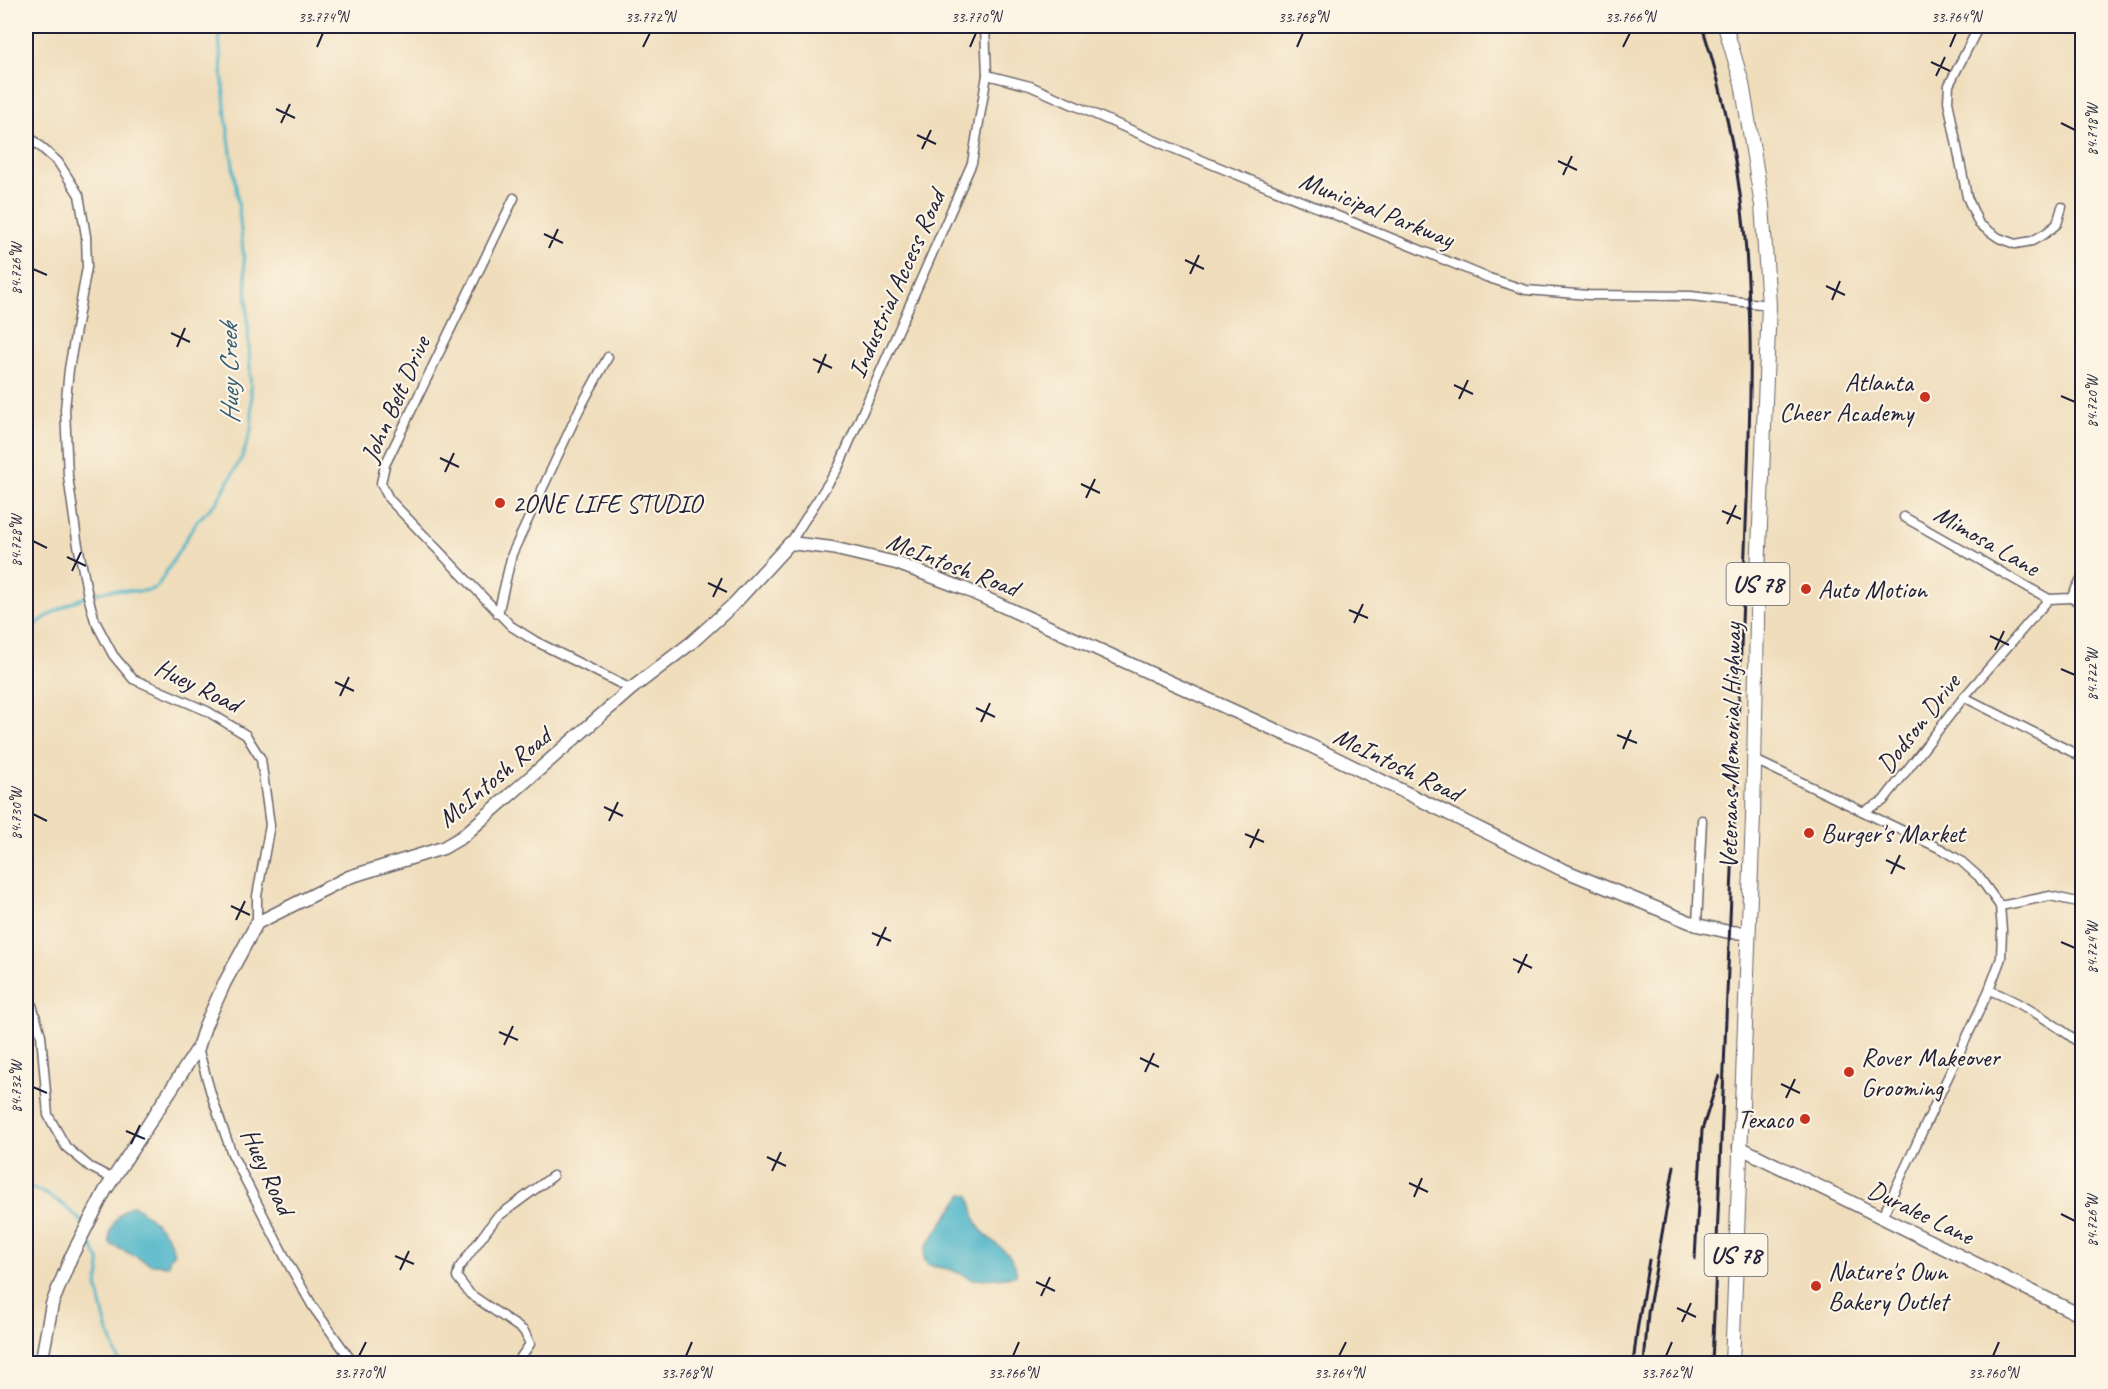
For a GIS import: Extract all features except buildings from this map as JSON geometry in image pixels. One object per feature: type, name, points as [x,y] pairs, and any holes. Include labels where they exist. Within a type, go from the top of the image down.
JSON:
[{"type":"main road","name":"Veterans Memorial Highway","points":[[1725,26],[1742,83],[1762,205],[1769,305],[1758,573],[1749,933],[1732,1364]]},
{"type":"street","name":"Industrial Access Road","points":[[790,543],[838,468],[972,163],[987,75],[985,26]]},
{"type":"street","points":[[1979,26],[1949,85],[1948,101],[1967,197],[1979,224],[1999,238],[2015,244],[2031,241],[2057,224],[2062,207]]},
{"type":"street","name":"Municipal Parkway","points":[[987,75],[1030,86],[1165,145],[1431,255],[1526,290],[1589,295],[1691,296],[1769,305]]},
{"type":"street","name":"Huey Road","points":[[26,134],[58,162],[80,195],[86,236],[87,267],[69,369],[65,410],[68,476],[83,575],[95,621],[113,655],[133,679],[207,711],[246,735],[261,759],[270,825],[257,896],[257,923],[224,984],[198,1048],[232,1154],[313,1307],[354,1364]]},
{"type":"street","name":"John Belt Drive","points":[[514,198],[385,465],[381,483],[388,499],[511,626],[535,641],[631,689]]},
{"type":"street","points":[[498,614],[512,554],[579,410],[608,357]]},
{"type":"street","name":"Mimosa Lane","points":[[1904,517],[2049,599]]},
{"type":"street","name":"McIntosh Road","points":[[257,923],[349,877],[443,848],[462,837],[631,689],[692,643],[733,605],[790,543],[832,548],[896,563],[965,589],[1311,746],[1561,869],[1697,925],[1749,933]]},
{"type":"street","points":[[2071,598],[2082,577]]},
{"type":"street","points":[[2049,599],[2071,598],[2082,604]]},
{"type":"street","name":"Dodson Drive","points":[[1864,811],[1883,801],[1964,698],[2049,599]]},
{"type":"street","points":[[1964,698],[2082,757]]},
{"type":"street","points":[[1755,760],[1864,811],[1961,861],[1979,877],[2000,906],[2001,958],[1989,990],[1882,1217]]},
{"type":"street","points":[[1697,925],[1702,820]]},
{"type":"street","points":[[2000,906],[2050,896],[2082,903]]},
{"type":"street","points":[[26,986],[41,1035],[48,1115],[66,1147],[90,1167],[113,1179]]},
{"type":"street","points":[[1989,990],[2006,996],[2082,1045]]},
{"type":"street","points":[[41,1364],[52,1304],[71,1257],[113,1179],[198,1048]]},
{"type":"street","name":"Duralee Lane","points":[[1739,1147],[2082,1316]]},
{"type":"street","points":[[516,1364],[530,1344],[524,1331],[470,1294],[457,1277],[459,1268],[496,1218],[553,1176]]},
{"type":"water","points":[[963,1194],[969,1195],[979,1227],[1012,1260],[1016,1275],[974,1279],[932,1266],[925,1261],[924,1252],[927,1245]]},
{"type":"water","points":[[134,1205],[169,1239],[174,1254],[169,1259],[169,1265],[151,1264],[110,1244],[111,1232],[119,1215]]},
{"type":"waterway","name":"Huey Creek","points":[[26,633],[55,612],[90,595],[112,590],[141,591],[157,587],[197,521],[217,502],[243,455],[251,430],[246,280],[226,117],[218,26]]},
{"type":"waterway","points":[[26,1186],[57,1200],[83,1223]]},
{"type":"waterway","points":[[86,1234],[99,1260],[100,1274],[97,1286],[106,1325],[120,1364]]},
{"type":"railway","points":[[1702,26],[1721,93],[1735,163],[1744,234],[1750,328],[1747,500],[1712,1364]]},
{"type":"railway","points":[[1695,1259],[1702,1130],[1719,1076]]},
{"type":"railway","points":[[1644,1364],[1648,1313],[1674,1166]]},
{"type":"railway","points":[[1633,1364],[1649,1260]]},
{"type":"place","name":"Atlanta Cheer Academy","points":[[1925,397]]},
{"type":"place","name":"2ONE LIFE STUDIO","points":[[500,503]]},
{"type":"place","name":"Auto Motion","points":[[1806,589]]},
{"type":"place","name":"Burger's Market","points":[[1809,833]]},
{"type":"place","name":"Rover Makeover Grooming","points":[[1849,1072]]},
{"type":"place","name":"Texaco","points":[[1805,1119]]},
{"type":"place","name":"Nature's Own Bakery Outlet","points":[[1816,1286]]}]
